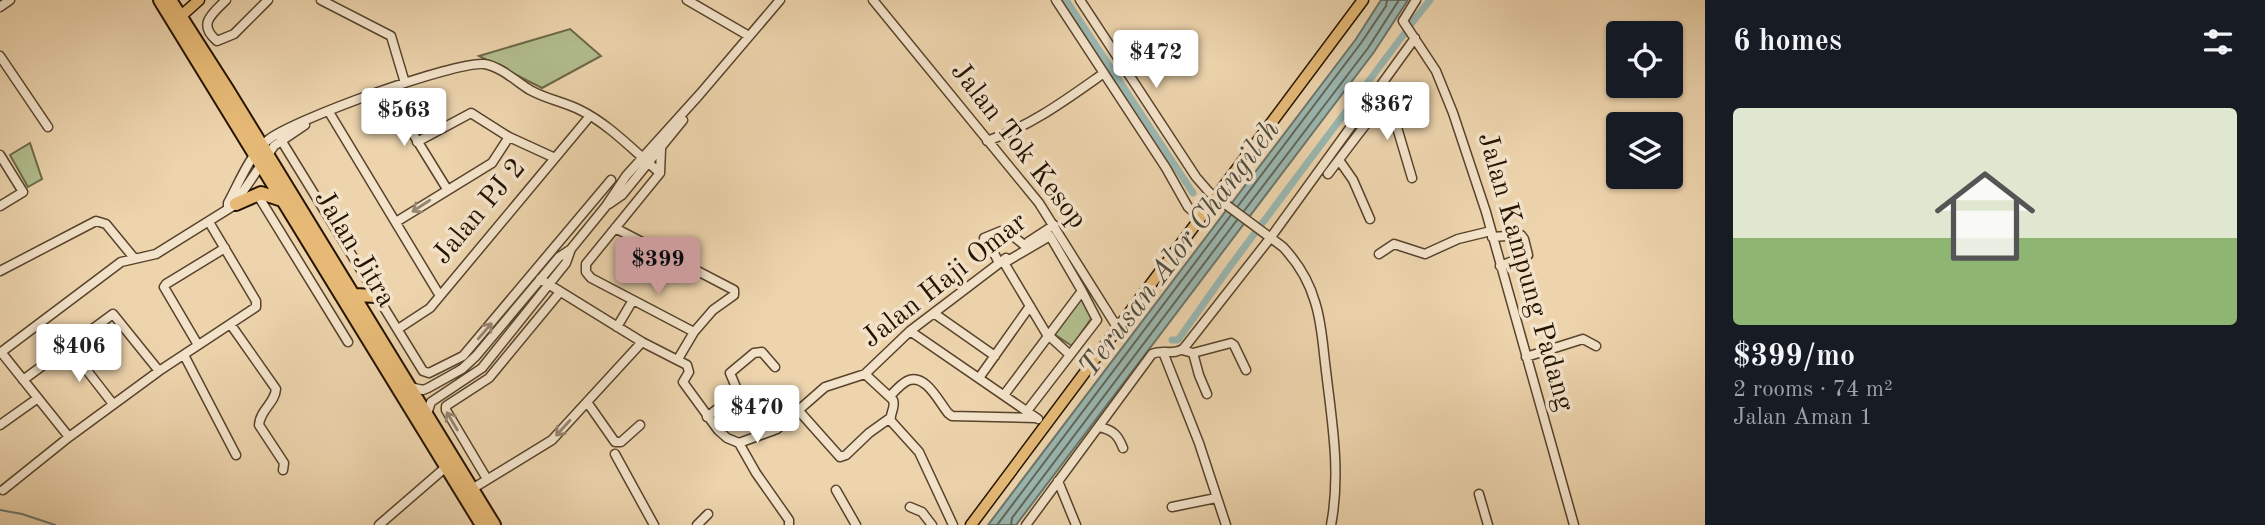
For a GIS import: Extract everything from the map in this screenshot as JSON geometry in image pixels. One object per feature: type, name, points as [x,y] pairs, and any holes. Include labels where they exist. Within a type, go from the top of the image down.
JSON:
[{"type":"highway","name":"Jalan Jitra","points":[[160,0],[354,295],[494,525]]},
{"type":"highway","name":"Jalan Jitra","points":[[170,0],[261,155],[283,200],[482,525]]},
{"type":"highway","points":[[232,206],[265,193],[283,200]]},
{"type":"highway","points":[[354,295],[377,296]]},
{"type":"main road","points":[[180,17],[199,0]]},
{"type":"main road","points":[[971,525],[1117,327],[1200,218],[1219,198],[1363,0]]},
{"type":"street","points":[[0,7],[10,0]]},
{"type":"street","points":[[226,0],[210,16],[207,23],[208,30],[217,41],[225,40],[233,34],[268,0]]},
{"type":"street","points":[[321,0],[391,36],[405,83]]},
{"type":"street","points":[[687,0],[749,36]]},
{"type":"street","points":[[410,387],[428,388],[469,363],[559,257],[571,248],[606,206],[615,190],[645,160],[780,0]]},
{"type":"street","name":"Jalan Tok Kesop","points":[[873,0],[1054,225],[1117,327]]},
{"type":"street","points":[[1056,0],[1188,207],[1200,218]]},
{"type":"street","points":[[1080,0],[1196,177],[1268,235],[1298,266],[1316,304],[1336,449],[1336,499],[1331,525]]},
{"type":"street","points":[[1182,350],[1415,38],[1403,21],[1416,0]]},
{"type":"street","name":"Jalan Kampung Padang","points":[[1415,38],[1447,93],[1491,234],[1574,525]]},
{"type":"street","points":[[0,56],[48,127]]},
{"type":"street","points":[[69,437],[1,352],[121,262],[156,254],[232,206],[261,155],[281,132],[405,83],[467,66],[485,64],[532,91],[590,116],[660,173]]},
{"type":"street","points":[[987,141],[1013,132],[1039,117],[1104,73]]},
{"type":"street","points":[[386,90],[447,189]]},
{"type":"street","points":[[606,206],[622,195],[645,160],[661,149],[700,94]]},
{"type":"street","points":[[1373,97],[1393,114],[1412,178]]},
{"type":"street","points":[[1328,174],[1382,103]]},
{"type":"street","points":[[329,112],[440,296]]},
{"type":"street","points":[[417,142],[470,113],[509,137],[555,158]]},
{"type":"street","name":"Jalan PJ 2","points":[[398,329],[427,312],[590,116]]},
{"type":"street","points":[[261,155],[316,117]]},
{"type":"street","points":[[396,222],[492,163],[509,137]]},
{"type":"street","points":[[281,140],[423,370],[432,373],[458,360],[467,351],[611,180]]},
{"type":"street","points":[[661,149],[660,173],[586,264],[586,272],[591,278],[694,332]]},
{"type":"street","points":[[0,155],[23,192],[0,206]]},
{"type":"street","points":[[1339,160],[1353,180],[1370,219]]},
{"type":"street","points":[[633,181],[660,173]]},
{"type":"street","points":[[257,194],[348,342]]},
{"type":"street","points":[[0,258],[3,269],[96,221],[106,224],[134,258]]},
{"type":"street","points":[[3,490],[69,437],[159,371],[254,310],[257,304],[209,222]]},
{"type":"street","name":"Jalan Haji Omar","points":[[865,374],[911,331],[1054,225]]},
{"type":"street","points":[[615,228],[734,290],[735,293],[713,310],[694,332],[678,359]]},
{"type":"street","points":[[1024,245],[1012,235],[1001,231],[984,238],[984,243],[1002,262],[1049,337],[1070,355]]},
{"type":"street","points":[[1379,254],[1394,244],[1425,254],[1458,239],[1491,234],[1521,236],[1528,255],[1500,266]]},
{"type":"street","points":[[1002,262],[1050,236],[1097,320],[1027,411]]},
{"type":"street","points":[[198,345],[164,287],[225,248]]},
{"type":"street","points":[[427,416],[427,408],[431,402],[482,368],[566,263],[571,248]]},
{"type":"street","points":[[540,279],[642,342],[690,367],[683,382],[707,416],[727,438],[739,443],[789,520],[789,525]]},
{"type":"street","points":[[1004,395],[1082,291]]},
{"type":"street","points":[[487,479],[446,407],[489,378],[559,292]]},
{"type":"street","points":[[617,327],[633,300]]},
{"type":"street","points":[[979,378],[1030,306]]},
{"type":"street","points":[[23,380],[113,314],[159,371]]},
{"type":"street","points":[[935,314],[995,356]]},
{"type":"street","points":[[231,325],[276,389],[259,425],[284,463],[283,470]]},
{"type":"street","points":[[911,331],[1046,425]]},
{"type":"street","points":[[1527,357],[1583,340],[1596,346]]},
{"type":"street","points":[[472,489],[552,440],[642,342]]},
{"type":"street","points":[[1026,525],[1152,354],[1182,350],[1193,353],[1231,344],[1246,370]]},
{"type":"street","points":[[68,346],[113,404]]},
{"type":"street","points":[[707,416],[738,392],[730,373],[754,353],[762,352],[775,367]]},
{"type":"street","points":[[1163,352],[1199,443],[1226,525]]},
{"type":"street","points":[[1193,353],[1207,394]]},
{"type":"street","points":[[184,355],[236,455]]},
{"type":"street","points":[[739,443],[777,429],[825,387],[865,374],[890,396],[895,404],[890,418],[869,433],[846,456],[840,457],[799,411]]},
{"type":"street","points":[[890,396],[906,381],[915,380],[926,384],[952,416],[1036,418]]},
{"type":"street","points":[[0,425],[38,398]]},
{"type":"street","points":[[587,402],[615,442],[621,442],[640,425]]},
{"type":"street","points":[[890,418],[919,452],[953,525]]},
{"type":"street","points":[[1099,427],[1112,430],[1124,448]]},
{"type":"street","points":[[615,454],[654,525]]},
{"type":"street","points":[[379,525],[446,467]]},
{"type":"street","points":[[1058,481],[1076,525]]},
{"type":"street","points":[[836,490],[856,525]]},
{"type":"street","points":[[1479,495],[1488,525]]},
{"type":"street","points":[[1172,507],[1216,498]]},
{"type":"street","points":[[910,506],[922,512],[932,525]]},
{"type":"street","points":[[697,525],[708,514]]},
{"type":"green space","points":[[570,29],[601,56],[542,88],[479,56]]},
{"type":"green space","points":[[30,143],[42,179],[28,187],[10,155]]},
{"type":"green space","points":[[1082,294],[1093,316],[1072,346],[1054,334]]},
{"type":"water","name":"Terusan Alor Changileh","points":[[1381,0],[1408,0],[1374,52],[1016,525],[988,525],[1356,39]]},
{"type":"waterway","points":[[1066,0],[1193,193]]},
{"type":"waterway","points":[[1411,24],[1430,0]]},
{"type":"waterway","points":[[1172,340],[1178,340],[1404,34]]},
{"type":"waterway","points":[[0,510],[55,525]]}]
